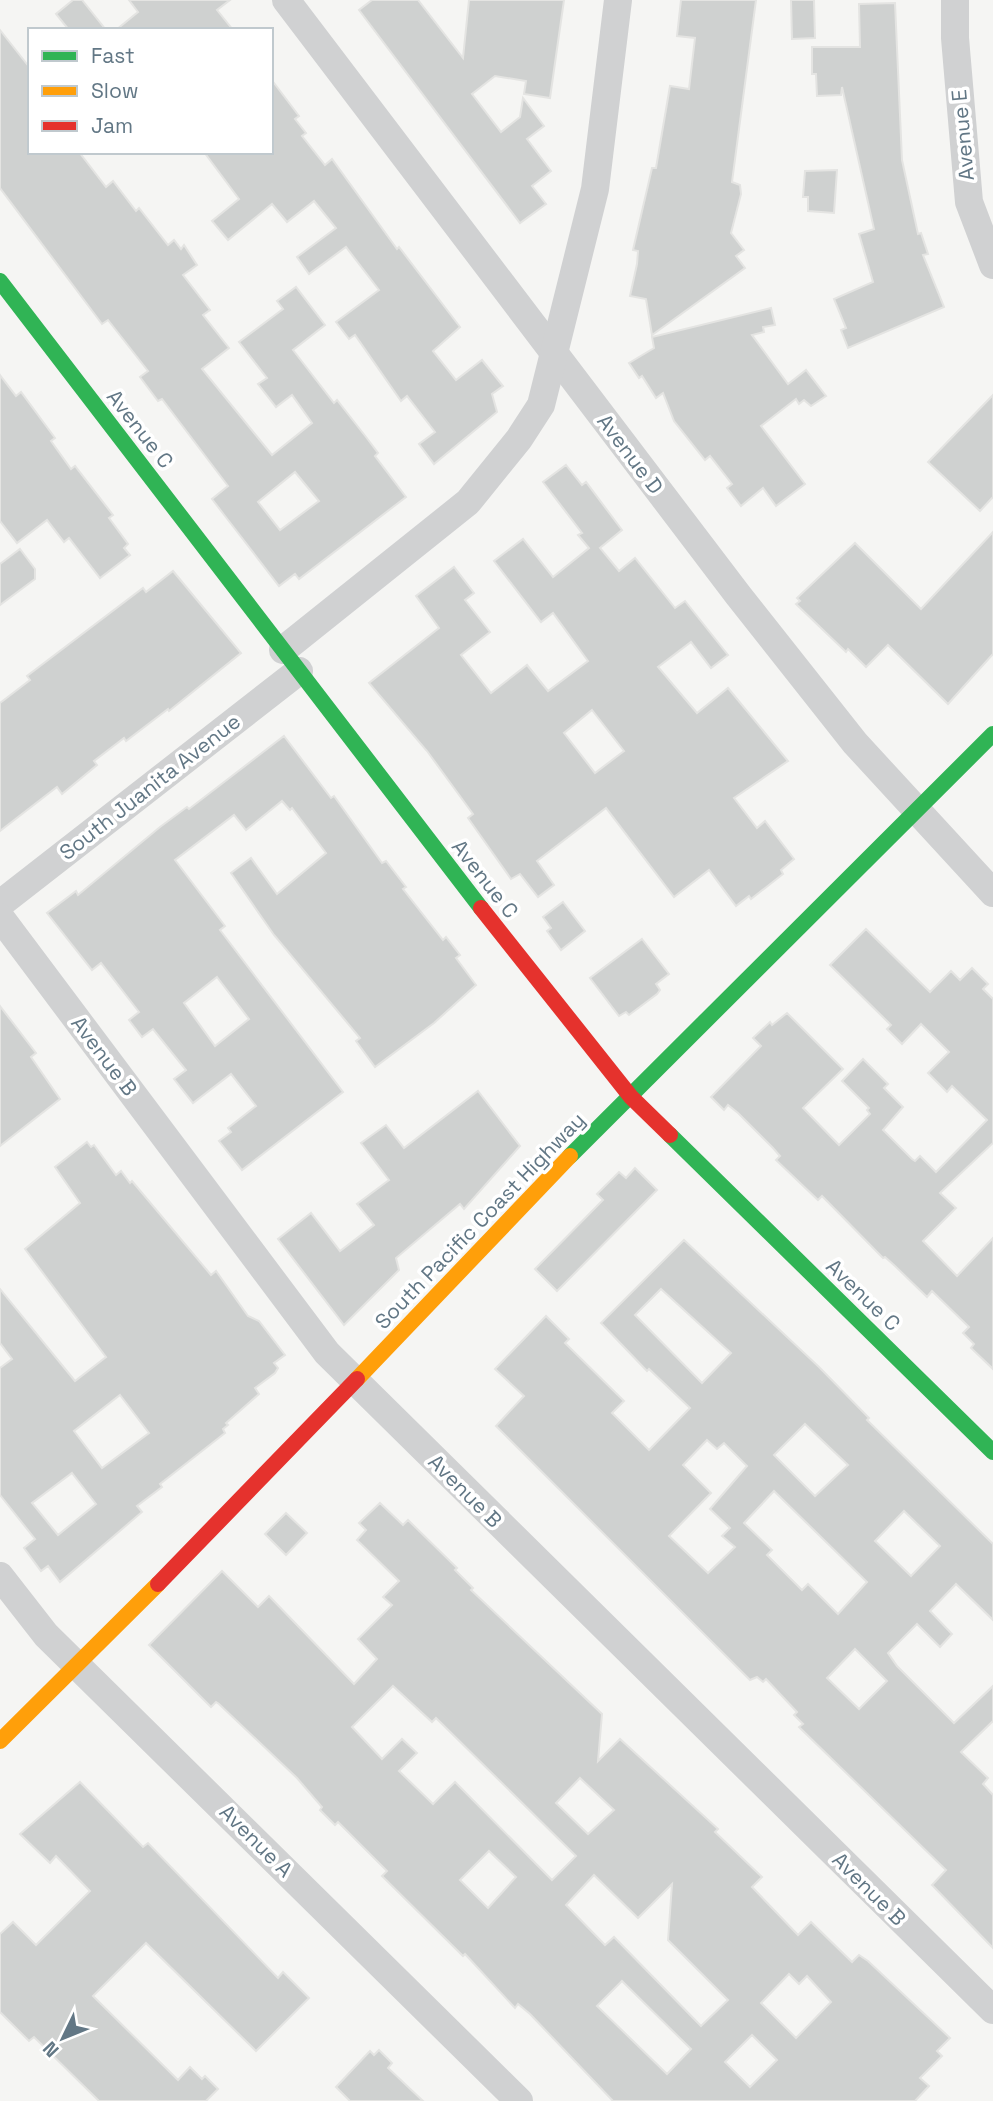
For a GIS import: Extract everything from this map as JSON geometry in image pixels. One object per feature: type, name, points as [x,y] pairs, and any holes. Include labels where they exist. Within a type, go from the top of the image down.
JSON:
[{"type":"main road","name":"Avenue C","points":[[0,281],[291,661],[631,1097],[993,1452]]},
{"type":"main road","name":"South Pacific Coast Highway","points":[[0,1741],[355,1381],[463,1265],[993,734]]},
{"type":"street","name":"Avenue D","points":[[286,0],[555,356],[846,732],[915,812],[993,893]]},
{"type":"street","name":"South Juanita Avenue","points":[[0,904],[291,661],[468,502],[519,439],[541,405],[595,189],[618,0]]},
{"type":"street","name":"Avenue E","points":[[955,0],[969,202],[993,265]]},
{"type":"street","name":"Avenue B","points":[[0,917],[327,1353],[993,2010]]},
{"type":"street","name":"Avenue A","points":[[0,1576],[46,1635],[519,2101]]},
{"type":"building","points":[[73,0],[82,0],[104,28],[67,28],[56,14]]},
{"type":"building","points":[[129,0],[230,0],[217,10],[231,28],[118,28],[138,12]]},
{"type":"building","points":[[372,0],[418,0],[463,58],[469,0],[564,0],[550,98],[524,94],[526,81],[495,76],[472,94],[501,132],[520,117],[523,98],[544,126],[527,139],[551,171],[532,186],[546,204],[520,223],[359,10]]},
{"type":"building","points":[[681,0],[756,0],[732,182],[740,185],[741,194],[731,233],[744,250],[736,256],[745,268],[652,335],[646,299],[630,296],[638,251],[633,250],[652,168],[656,168],[670,86],[689,89],[695,38],[677,36]]},
{"type":"building","points":[[791,0],[814,0],[815,38],[792,39]]},
{"type":"building","points":[[895,3],[902,160],[918,234],[921,233],[928,254],[923,255],[944,307],[848,348],[841,330],[846,328],[834,299],[873,282],[859,234],[874,229],[842,87],[841,95],[817,96],[816,74],[812,74],[812,47],[860,47],[859,4]]},
{"type":"building","points":[[0,30],[28,65],[28,154],[81,154],[106,187],[113,181],[136,211],[139,208],[168,245],[174,240],[181,249],[184,245],[197,265],[183,275],[210,310],[203,315],[229,348],[202,369],[272,455],[312,423],[292,395],[276,407],[258,384],[267,378],[239,342],[283,309],[277,301],[296,287],[325,325],[293,350],[334,403],[337,400],[366,437],[378,453],[375,456],[406,497],[299,579],[295,574],[279,586],[212,499],[228,486],[162,399],[158,401],[140,377],[148,371],[108,320],[102,324],[0,188]],"holes":[[[295,472],[319,501],[280,530],[258,502]]]},
{"type":"building","points":[[273,82],[299,116],[295,119],[306,133],[302,136],[325,165],[332,159],[397,249],[399,247],[460,327],[433,351],[456,380],[482,360],[503,386],[492,394],[497,412],[434,464],[419,444],[435,432],[407,396],[401,401],[355,335],[349,339],[336,322],[379,290],[346,247],[309,274],[297,257],[336,228],[314,201],[287,222],[272,204],[228,240],[212,221],[239,199],[205,154],[273,154]]},
{"type":"building","points":[[837,170],[834,213],[808,211],[808,197],[803,197],[805,171]]},
{"type":"building","points":[[771,308],[775,325],[763,327],[764,332],[752,335],[788,384],[806,370],[826,396],[811,406],[804,400],[799,404],[796,399],[761,426],[805,484],[776,506],[763,488],[741,506],[727,488],[732,484],[710,456],[705,460],[674,421],[663,393],[656,398],[642,376],[639,378],[629,363],[654,348],[652,337]]},
{"type":"building","points":[[0,375],[16,396],[21,392],[55,438],[51,441],[71,469],[75,466],[113,515],[109,518],[128,544],[124,548],[130,555],[100,578],[69,538],[64,542],[47,520],[17,543],[0,521]]},
{"type":"building","points":[[993,395],[993,497],[980,511],[928,462]]},
{"type":"building","points":[[566,465],[582,485],[586,482],[622,530],[600,548],[619,571],[635,558],[675,608],[685,601],[728,655],[711,668],[691,642],[658,667],[697,713],[728,688],[788,761],[734,798],[757,828],[765,821],[794,859],[781,870],[783,874],[751,899],[749,896],[736,906],[709,870],[674,897],[606,808],[537,861],[554,885],[538,897],[520,874],[511,879],[468,818],[473,814],[427,751],[369,683],[439,628],[416,596],[454,567],[474,593],[465,600],[490,632],[461,655],[491,693],[527,665],[548,691],[588,661],[553,613],[541,622],[494,561],[523,539],[553,577],[589,548],[578,535],[582,533],[543,482]],"holes":[[[592,710],[624,751],[595,773],[564,733]]]},
{"type":"building","points":[[993,532],[993,654],[948,704],[888,645],[866,667],[848,649],[846,652],[796,604],[800,601],[797,598],[855,543],[921,609]]},
{"type":"building","points":[[20,549],[35,569],[35,579],[0,605],[0,564]]},
{"type":"building","points":[[173,571],[241,653],[169,711],[168,709],[126,741],[124,738],[94,761],[97,765],[62,794],[57,787],[0,831],[0,703],[30,680],[27,676],[143,588],[146,592]]},
{"type":"building","points":[[284,736],[331,798],[334,796],[382,863],[386,861],[406,887],[403,889],[443,940],[446,937],[460,955],[456,958],[476,985],[434,1023],[375,1067],[356,1041],[360,1038],[274,935],[231,873],[251,858],[277,894],[326,853],[292,808],[290,810],[282,801],[246,830],[234,815],[175,860],[225,926],[220,930],[343,1092],[242,1170],[219,1141],[231,1132],[228,1128],[256,1106],[231,1074],[193,1103],[174,1079],[186,1070],[153,1029],[142,1037],[129,1020],[139,1012],[101,963],[92,970],[47,913],[76,891],[78,895],[160,827],[187,807],[189,809]],"holes":[[[217,977],[249,1019],[215,1046],[184,1003]]]},
{"type":"building","points":[[563,902],[585,931],[561,950],[547,931],[551,928],[543,917]]},
{"type":"building","points":[[866,929],[930,992],[951,971],[960,980],[972,968],[988,984],[983,989],[993,999],[993,1143],[940,1193],[956,1208],[923,1241],[957,1276],[993,1238],[993,1369],[971,1348],[974,1344],[963,1333],[969,1327],[932,1291],[927,1297],[883,1258],[822,1196],[818,1200],[776,1160],[780,1156],[738,1113],[728,1105],[724,1110],[711,1097],[761,1046],[753,1038],[770,1022],[772,1025],[787,1013],[843,1069],[803,1108],[839,1145],[870,1114],[867,1110],[869,1108],[842,1081],[863,1059],[888,1084],[884,1088],[903,1107],[883,1130],[912,1159],[915,1161],[920,1156],[936,1172],[987,1120],[952,1086],[947,1092],[928,1073],[949,1052],[921,1024],[902,1044],[887,1029],[891,1025],[830,965]]},
{"type":"building","points":[[642,939],[669,974],[656,984],[660,990],[657,994],[629,1015],[626,1012],[619,1016],[590,978]]},
{"type":"building","points":[[0,1006],[36,1053],[31,1057],[60,1099],[0,1146]]},
{"type":"building","points":[[478,1091],[520,1146],[464,1209],[460,1204],[396,1258],[399,1270],[344,1325],[278,1239],[311,1213],[340,1251],[374,1225],[357,1204],[389,1180],[361,1143],[386,1125],[404,1148]]},
{"type":"building","points":[[87,1142],[91,1147],[94,1145],[116,1175],[121,1171],[130,1183],[132,1181],[211,1275],[216,1271],[248,1316],[259,1321],[285,1355],[274,1363],[278,1368],[275,1373],[255,1388],[259,1394],[226,1423],[228,1425],[223,1429],[225,1433],[160,1484],[162,1487],[137,1506],[142,1512],[60,1582],[48,1566],[41,1571],[24,1548],[35,1539],[0,1495],[0,1368],[12,1359],[0,1343],[0,1289],[75,1381],[106,1357],[25,1249],[80,1203],[55,1167]],"holes":[[[120,1395],[149,1433],[102,1468],[74,1431]],[[72,1473],[96,1504],[58,1535],[32,1503]]]},
{"type":"building","points":[[635,1168],[657,1190],[557,1291],[535,1269],[603,1200],[597,1194],[619,1172],[626,1178]]},
{"type":"building","points":[[684,1240],[819,1367],[869,1418],[867,1420],[993,1544],[993,1620],[956,1584],[930,1611],[952,1634],[940,1647],[917,1624],[888,1653],[897,1666],[954,1723],[993,1686],[993,1721],[961,1752],[988,1778],[983,1784],[993,1795],[993,1948],[932,1885],[946,1870],[799,1727],[803,1724],[794,1715],[797,1712],[766,1679],[763,1682],[757,1677],[750,1680],[496,1426],[524,1396],[495,1369],[546,1316],[569,1339],[565,1343],[624,1401],[612,1413],[649,1450],[690,1408],[649,1369],[647,1371],[601,1323]],"holes":[[[661,1289],[731,1353],[702,1383],[635,1315]],[[805,1424],[848,1465],[815,1496],[774,1455]],[[707,1440],[717,1449],[724,1443],[747,1466],[710,1509],[730,1528],[722,1536],[735,1547],[708,1573],[669,1536],[711,1493],[683,1465]],[[774,1491],[867,1582],[838,1614],[808,1584],[802,1590],[767,1555],[772,1550],[744,1523]],[[904,1511],[940,1546],[911,1576],[875,1541]],[[855,1649],[887,1681],[859,1709],[827,1678]]]},
{"type":"building","points":[[380,1503],[403,1525],[408,1520],[457,1568],[455,1570],[473,1588],[471,1590],[602,1714],[598,1761],[620,1739],[718,1829],[715,1832],[762,1877],[752,1887],[798,1935],[811,1922],[852,1962],[859,1955],[868,1961],[950,2038],[937,2051],[942,2056],[920,2078],[929,2086],[915,2101],[613,2101],[530,2014],[518,2004],[515,2008],[465,1954],[463,1956],[382,1876],[387,1871],[338,1822],[335,1825],[320,1810],[322,1807],[297,1778],[219,1704],[216,1702],[211,1707],[149,1645],[222,1571],[258,1607],[269,1596],[354,1684],[377,1659],[358,1639],[392,1605],[383,1597],[399,1581],[357,1540],[366,1530],[359,1523]],"holes":[[[393,1686],[432,1722],[436,1718],[576,1856],[552,1880],[455,1782],[433,1804],[399,1771],[417,1753],[402,1739],[382,1759],[352,1727]],[[580,1778],[614,1810],[588,1834],[556,1803]],[[489,1851],[516,1877],[488,1908],[460,1880]],[[594,1875],[638,1918],[672,1884],[668,1940],[728,2000],[701,2026],[614,1937],[605,1945],[566,1905]],[[789,1974],[799,1984],[807,1976],[831,2002],[796,2038],[761,2003]],[[622,1981],[691,2049],[667,2074],[597,2006]],[[752,2035],[777,2060],[750,2087],[725,2062]]]},
{"type":"building","points":[[286,1513],[307,1533],[286,1555],[265,1534]]},
{"type":"building","points":[[80,1782],[143,1847],[148,1843],[278,1978],[283,1972],[309,1998],[256,2051],[146,1943],[93,1996],[178,2080],[190,2067],[202,2079],[205,2076],[218,2089],[206,2101],[99,2101],[34,2037],[29,2041],[0,2012],[0,1934],[13,1922],[36,1945],[90,1891],[56,1856],[50,1863],[20,1834]]},
{"type":"building","points":[[379,2050],[392,2063],[388,2068],[423,2101],[350,2101],[336,2087],[370,2051],[374,2055]]},
{"type":"traffic: fast","points":[[0,281],[481,908]]},
{"type":"traffic: fast","points":[[570,1156],[993,734]]},
{"type":"traffic: fast","points":[[670,1135],[993,1452]]},
{"type":"traffic: slow","points":[[357,1379],[570,1156]]},
{"type":"traffic: slow","points":[[0,1741],[158,1584]]},
{"type":"traffic: jam","points":[[481,908],[631,1097],[670,1135]]},
{"type":"traffic: jam","points":[[158,1584],[357,1379]]}]
